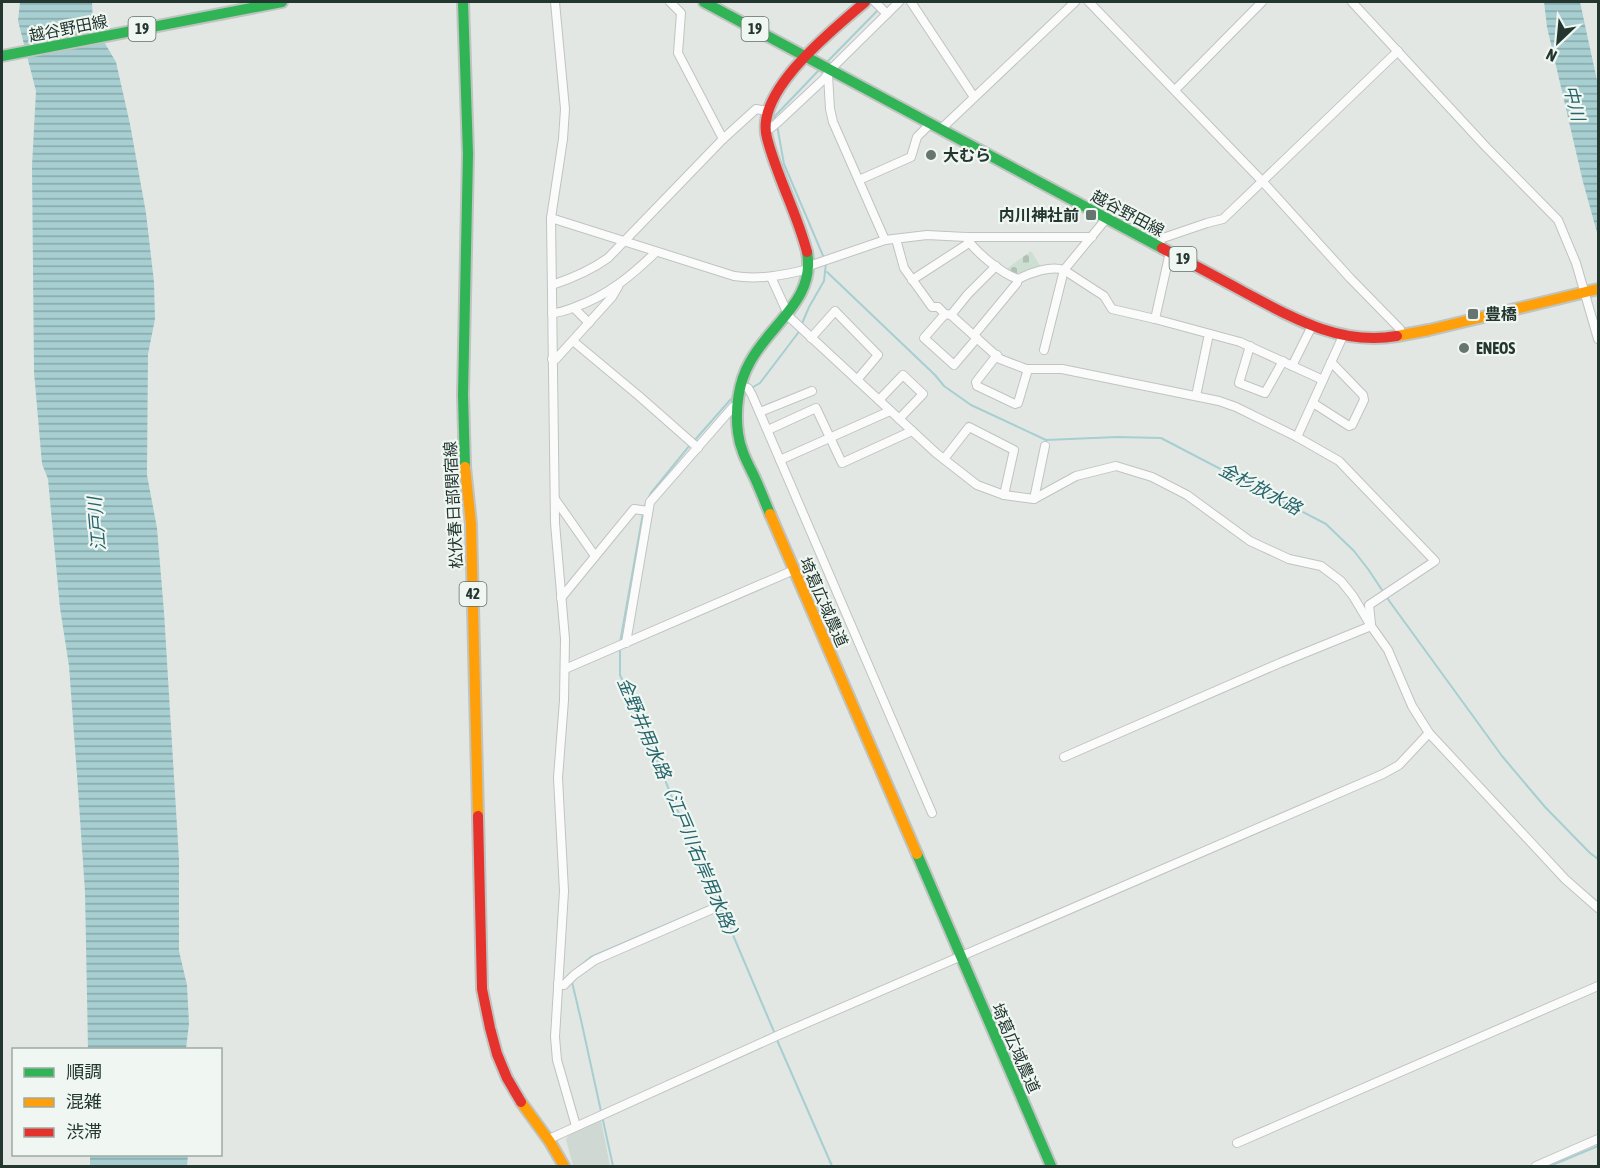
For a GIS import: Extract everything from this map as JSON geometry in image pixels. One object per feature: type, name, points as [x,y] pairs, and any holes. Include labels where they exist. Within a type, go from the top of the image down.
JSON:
[{"type":"main road","name":"越谷野田線","points":[[2,56],[282,2]]},
{"type":"main road","name":"松伏春日部関宿線","points":[[464,2],[468,154],[463,395],[465,469],[471,524],[482,989],[489,1029],[501,1065],[513,1090],[549,1139],[564,1167]]},
{"type":"main road","name":"越谷野田線","points":[[704,2],[719,5],[829,72],[941,129],[1289,316],[1342,336],[1373,339],[1402,336],[1590,291]]},
{"type":"main road","points":[[809,267],[804,241],[768,145],[765,126],[768,111],[780,87],[806,56],[865,2]]},
{"type":"main road","name":"埼葛広域農道","points":[[809,267],[806,284],[793,306],[756,351],[746,369],[747,390],[738,407],[737,422],[742,452],[850,696],[1051,1167]]},
{"type":"street","points":[[555,2],[565,109],[563,139],[551,219],[555,499],[565,669],[558,778],[564,891],[555,1038],[557,1060],[576,1126]]},
{"type":"street","points":[[670,2],[681,13],[678,53],[723,139]]},
{"type":"street","points":[[875,2],[885,12]]},
{"type":"street","points":[[765,126],[771,128],[777,123],[885,12],[899,2]]},
{"type":"street","points":[[911,2],[974,98]]},
{"type":"street","points":[[941,129],[1075,2]]},
{"type":"street","points":[[1089,2],[1401,329],[1402,336]]},
{"type":"street","points":[[1175,90],[1262,2]]},
{"type":"street","points":[[1352,2],[1487,148],[1558,220],[1590,291],[1599,339]]},
{"type":"street","points":[[1157,245],[1162,238],[1223,219],[1398,51]]},
{"type":"street","points":[[829,72],[830,109],[833,122],[885,240]]},
{"type":"street","points":[[552,285],[593,269],[608,258],[723,139],[756,109],[768,111]]},
{"type":"street","points":[[859,180],[911,157],[917,137],[930,124]]},
{"type":"street","points":[[551,219],[734,276],[751,279],[786,275],[885,240],[927,235],[968,240],[1092,237]]},
{"type":"street","points":[[1044,350],[1064,270],[1106,219]]},
{"type":"street","points":[[896,239],[904,268],[932,307],[938,307],[1000,359],[1028,369],[1062,369],[1219,401],[1297,437],[1339,461],[1434,561],[1369,605],[1371,626]]},
{"type":"street","points":[[968,240],[996,266],[1018,279]]},
{"type":"street","points":[[912,280],[968,240]]},
{"type":"street","points":[[552,313],[559,313],[587,303],[619,285],[656,252]]},
{"type":"street","points":[[1155,319],[1170,252]]},
{"type":"street","points":[[996,266],[924,338],[954,365],[1018,279],[1058,267],[1104,296],[1112,309],[1250,346],[1323,380]]},
{"type":"street","points":[[771,277],[786,313],[912,431],[977,485],[1004,495],[1034,499],[1076,476],[1116,466],[1152,477],[1187,495],[1250,541],[1289,558],[1321,566],[1341,581],[1388,650],[1412,706],[1429,733],[1565,879],[1599,908]]},
{"type":"street","points":[[552,359],[556,359],[573,341],[612,297],[619,285]]},
{"type":"street","points":[[574,308],[589,323]]},
{"type":"street","points":[[811,338],[835,311],[878,354],[857,380]]},
{"type":"street","points":[[1293,366],[1312,326]]},
{"type":"street","points":[[1196,396],[1209,334]]},
{"type":"street","points":[[1297,437],[1342,336]]},
{"type":"street","points":[[573,341],[698,447]]},
{"type":"street","points":[[1250,346],[1239,383],[1265,393],[1282,361]]},
{"type":"street","points":[[997,356],[976,382],[977,386],[1015,404],[1018,403],[1028,369]]},
{"type":"street","points":[[1313,403],[1348,426],[1352,425],[1364,400],[1363,395],[1331,362]]},
{"type":"street","points":[[879,400],[903,375],[923,394],[899,419]]},
{"type":"street","points":[[747,390],[768,430],[932,813]]},
{"type":"street","points":[[760,412],[812,391]]},
{"type":"street","points":[[625,644],[650,502],[733,407],[738,407]]},
{"type":"street","points":[[768,430],[816,408],[843,463],[912,431]]},
{"type":"street","points":[[780,460],[890,411]]},
{"type":"street","points":[[944,459],[969,427],[1014,450],[1004,495]]},
{"type":"street","points":[[1034,499],[1045,446]]},
{"type":"street","points":[[555,499],[595,556]]},
{"type":"street","points":[[561,598],[634,509],[647,511]]},
{"type":"street","points":[[565,669],[794,570]]},
{"type":"street","points":[[1064,758],[1280,663],[1371,626]]},
{"type":"street","points":[[549,1139],[960,956],[1383,774],[1399,765],[1429,733]]},
{"type":"street","points":[[558,984],[564,985],[595,960],[721,905]]},
{"type":"street","points":[[1237,1143],[1599,986]]},
{"type":"street","points":[[1536,1167],[1599,1139]]},
{"type":"shaded area","points":[[601,1120],[610,1166],[573,1166],[566,1139],[569,1135]]},
{"type":"green space","points":[[1031,251],[1041,267],[1018,274],[1005,270]]},
{"type":"water","name":"江戸川","points":[[20,2],[92,2],[93,23],[116,62],[146,213],[154,282],[155,319],[148,354],[147,475],[157,528],[164,612],[179,859],[179,951],[187,985],[189,1024],[186,1048],[88,1048],[85,892],[69,666],[60,608],[48,479],[42,464],[34,372],[32,166],[36,91],[18,21]]},
{"type":"water","name":"中川","points":[[1544,2],[1580,2],[1598,85],[1598,236],[1547,27]]},
{"type":"water","points":[[90,1156],[188,1156],[187,1166],[90,1166]]},
{"type":"waterway","name":"金野井用水路（江戸川右岸用水路）","points":[[826,63],[879,9]]},
{"type":"waterway","name":"金野井用水路（江戸川右岸用水路）","points":[[775,120],[775,116],[820,69]]},
{"type":"waterway","name":"金野井用水路（江戸川右岸用水路）","points":[[777,125],[784,164],[824,258]]},
{"type":"waterway","name":"金野井用水路（江戸川右岸用水路）","points":[[743,393],[760,383],[798,333],[824,281],[826,263]]},
{"type":"waterway","name":"金杉放水路","points":[[827,272],[944,386],[971,405],[1046,440],[1161,438],[1326,524],[1354,551],[1368,569],[1502,756],[1545,807],[1598,859]]},
{"type":"waterway","name":"金野井用水路（江戸川右岸用水路）","points":[[694,441],[735,397]]},
{"type":"waterway","name":"金野井用水路（江戸川右岸用水路）","points":[[644,508],[651,493],[690,445]]},
{"type":"waterway","name":"金野井用水路（江戸川右岸用水路）","points":[[620,643],[643,513]]},
{"type":"waterway","name":"金野井用水路（江戸川右岸用水路）","points":[[620,649],[620,675],[775,1034]]},
{"type":"waterway","points":[[576,969],[591,957],[719,902]]},
{"type":"waterway","points":[[572,982],[613,1166]]},
{"type":"waterway","name":"金野井用水路（江戸川右岸用水路）","points":[[777,1040],[832,1166]]},
{"type":"waterway","points":[[1550,1166],[1598,1146]]},
{"type":"traffic: fast","points":[[2,56],[282,2]]},
{"type":"traffic: fast","points":[[463,2],[468,154],[463,395],[465,467]]},
{"type":"traffic: fast","points":[[704,2],[1162,248]]},
{"type":"traffic: fast","points":[[770,514],[740,444],[737,424],[738,397],[750,362],[789,311],[805,284],[808,269],[807,252]]},
{"type":"traffic: fast","points":[[917,854],[1051,1166]]},
{"type":"traffic: slow","points":[[1397,336],[1598,289]]},
{"type":"traffic: slow","points":[[465,467],[471,524],[478,816]]},
{"type":"traffic: slow","points":[[770,514],[917,854]]},
{"type":"traffic: slow","points":[[521,1102],[564,1166]]},
{"type":"traffic: jam","points":[[807,252],[771,152],[766,120],[772,101],[799,63],[834,28],[865,2]]},
{"type":"traffic: jam","points":[[1162,248],[1318,328],[1356,337],[1397,336]]},
{"type":"traffic: jam","points":[[478,816],[482,989],[497,1054],[521,1102]]},
{"type":"place","name":"大むら","points":[[931,155]]},
{"type":"place","name":"内川神社前","points":[[1091,215]]},
{"type":"place","name":"豊橋","points":[[1473,314]]},
{"type":"place","name":"ENEOS","points":[[1464,348]]}]
